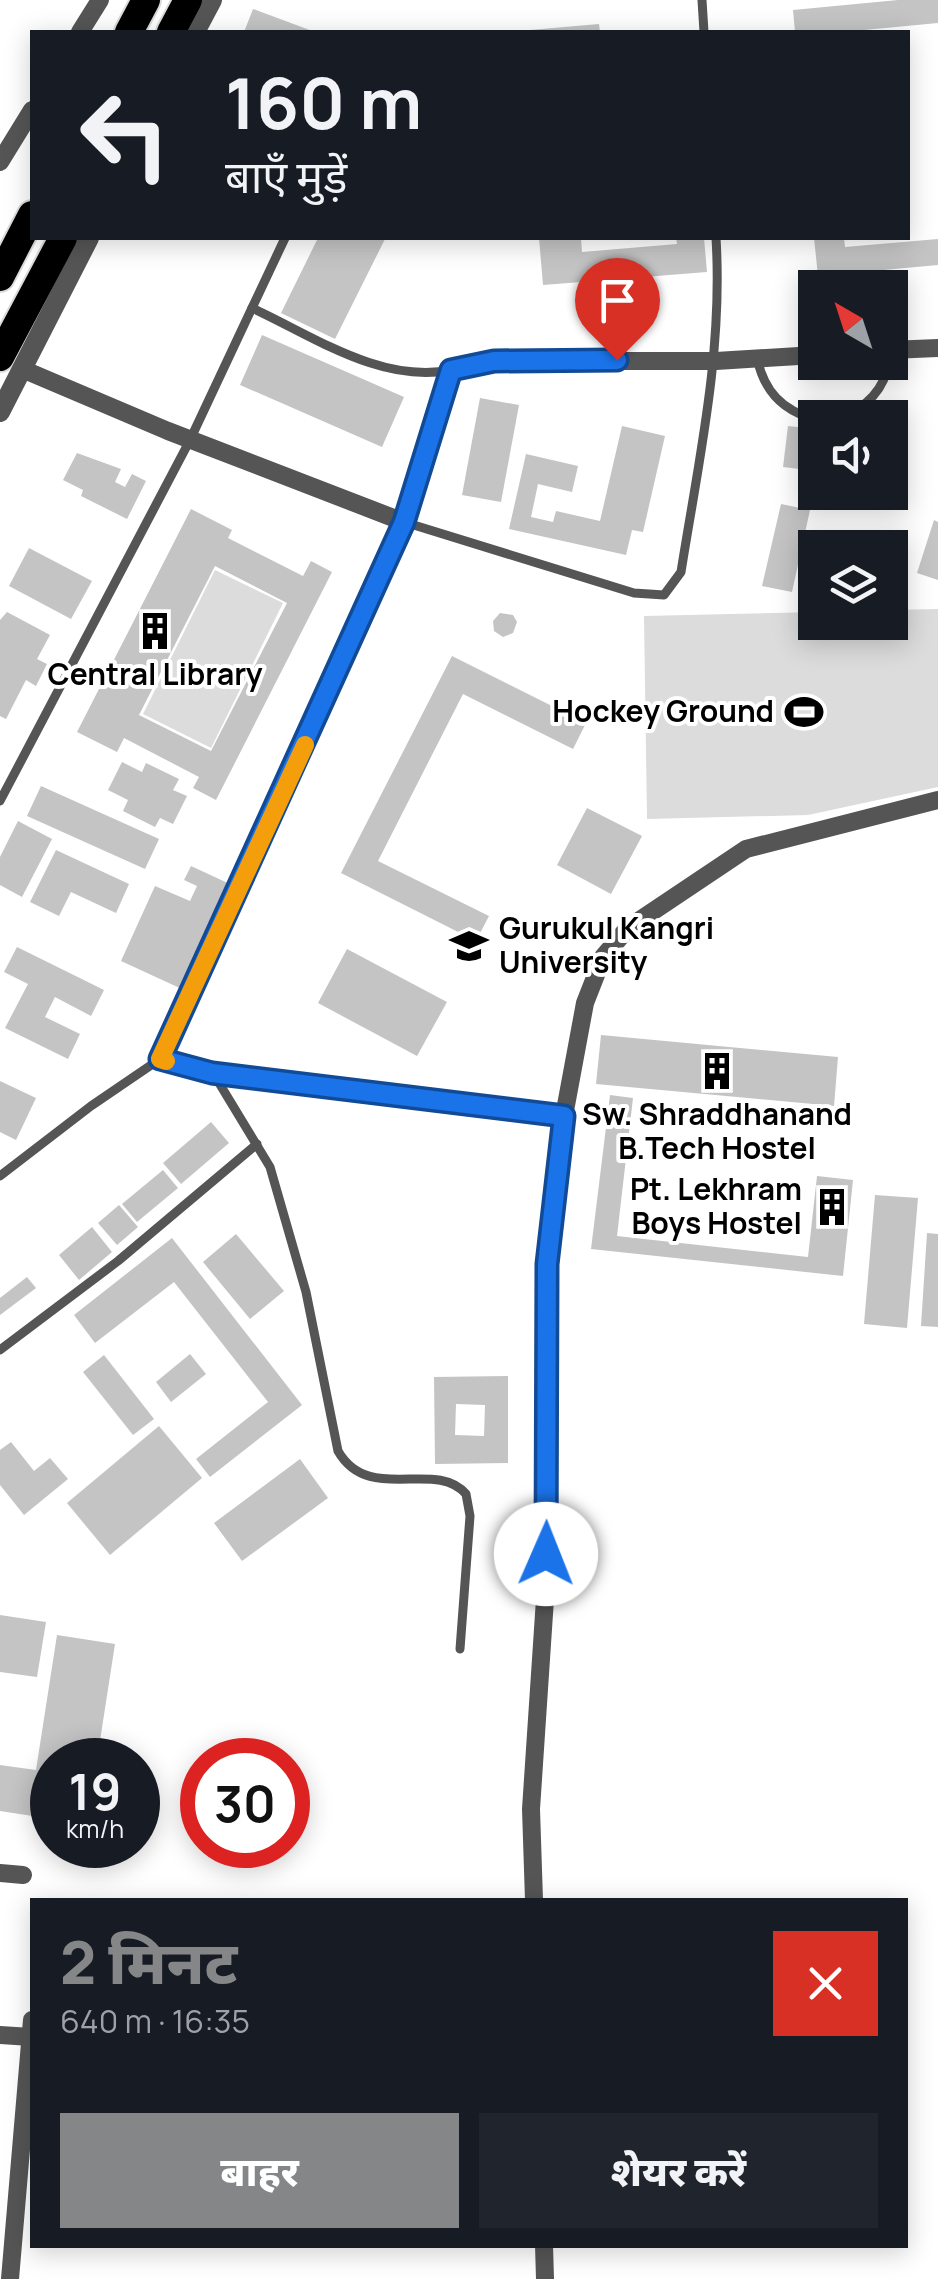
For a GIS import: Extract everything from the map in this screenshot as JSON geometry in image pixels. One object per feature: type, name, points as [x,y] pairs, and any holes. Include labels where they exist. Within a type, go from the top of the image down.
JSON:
[{"type":"highway","points":[[130,30],[146,0]]},
{"type":"highway","points":[[172,30],[188,0]]},
{"type":"highway","points":[[0,277],[30,219]]},
{"type":"highway","points":[[11,363],[62,240]]},
{"type":"street","points":[[81,30],[100,0]]},
{"type":"street","points":[[195,30],[212,0]]},
{"type":"street","points":[[0,162],[30,113]]},
{"type":"street","points":[[0,412],[11,363],[88,240]]},
{"type":"street","points":[[908,352],[938,348]]},
{"type":"street","points":[[160,1059],[404,522],[451,370],[494,361],[798,356]]},
{"type":"street","points":[[11,363],[190,440],[404,522]]},
{"type":"street","points":[[534,1898],[531,1810],[546,1584],[547,1264],[564,1116],[585,1003],[603,957],[628,928],[746,848],[938,800]]},
{"type":"street","points":[[0,1872],[22,1875]]},
{"type":"street","points":[[0,2034],[30,2029]]},
{"type":"street","points":[[10,2279],[9,2178],[30,2042]]},
{"type":"street","points":[[544,2248],[545,2279]]},
{"type":"lane","points":[[702,0],[704,30]]},
{"type":"lane","points":[[0,802],[190,440],[284,240]]},
{"type":"lane","points":[[404,522],[634,593],[664,595],[681,572],[716,360],[720,303],[716,240]]},
{"type":"lane","points":[[252,308],[370,363],[407,373],[451,370]]},
{"type":"lane","points":[[758,358],[770,393],[783,406],[798,412]]},
{"type":"lane","points":[[0,1176],[90,1106],[160,1059],[212,1073],[564,1116]]},
{"type":"lane","points":[[212,1073],[270,1167],[287,1218],[338,1451],[345,1463],[359,1474],[450,1483],[466,1494],[470,1516],[460,1649]]},
{"type":"lane","points":[[0,1350],[118,1261],[257,1144]]},
{"type":"shaded area","points":[[215,570],[283,603],[211,748],[143,714]]},
{"type":"shaded area","name":"Hockey Ground","points":[[938,609],[938,787],[808,815],[647,819],[644,616],[798,612],[798,640],[908,640],[908,610]]},
{"type":"building","points":[[938,0],[938,23],[864,30],[795,30],[793,10]]},
{"type":"building","points":[[253,9],[310,30],[245,30]]},
{"type":"building","points":[[599,24],[600,30],[530,30]]},
{"type":"building","points":[[938,239],[938,265],[817,270],[814,240],[844,240],[845,247]]},
{"type":"building","points":[[317,240],[384,240],[335,339],[281,313]]},
{"type":"building","points":[[539,240],[581,240],[582,252],[704,240],[707,272],[543,285]]},
{"type":"building","points":[[262,335],[404,397],[382,447],[240,385]]},
{"type":"building","points":[[480,398],[519,405],[501,502],[462,495]]},
{"type":"building","points":[[622,426],[665,436],[643,532],[632,530],[626,555],[509,529],[526,454],[578,466],[572,492],[538,484],[531,517],[553,522],[556,511],[600,521]]},
{"type":"building","points":[[788,426],[798,427],[798,469],[783,467]]},
{"type":"building","points":[[77,453],[121,469],[115,482],[125,487],[132,474],[146,481],[127,519],[81,496],[83,490],[63,480]]},
{"type":"building","points":[[781,504],[810,510],[806,530],[798,530],[798,565],[792,592],[762,586]]},
{"type":"building","name":"Central Library","points":[[191,509],[232,530],[228,538],[303,576],[311,561],[332,572],[216,800],[193,788],[199,777],[124,738],[117,752],[77,732]],"holes":[[[215,566],[287,603],[211,751],[139,715]]]},
{"type":"building","points":[[934,520],[938,522],[938,580],[917,573]]},
{"type":"building","points":[[29,548],[92,581],[71,619],[9,586]]},
{"type":"building","points":[[7,612],[50,635],[37,659],[47,664],[36,686],[26,680],[6,719],[0,716],[0,620]]},
{"type":"building","points":[[500,613],[513,615],[517,622],[513,633],[503,637],[494,631],[493,621]]},
{"type":"building","points":[[452,656],[586,723],[573,749],[463,694],[378,861],[489,916],[476,941],[341,873]]},
{"type":"building","points":[[122,762],[142,772],[146,763],[179,779],[173,790],[187,796],[173,824],[160,818],[155,827],[123,811],[128,800],[108,790]]},
{"type":"building","points":[[41,786],[159,839],[145,869],[27,816]]},
{"type":"building","points":[[587,808],[642,836],[611,894],[557,865]]},
{"type":"building","points":[[18,821],[52,839],[22,897],[0,885],[0,857]]},
{"type":"building","points":[[56,850],[129,884],[116,913],[71,892],[59,916],[30,902]]},
{"type":"building","points":[[191,866],[232,885],[184,990],[121,961],[155,886],[190,901],[197,886],[184,880]]},
{"type":"building","points":[[17,947],[104,990],[91,1016],[55,997],[45,1017],[80,1034],[68,1059],[5,1028],[28,984],[4,972]]},
{"type":"building","points":[[347,949],[447,1002],[417,1056],[318,1003]]},
{"type":"building","name":"Sw. Shraddhanand B.Tech Hostel","points":[[601,1035],[838,1057],[834,1106],[596,1084]]},
{"type":"building","points":[[0,1081],[36,1098],[16,1140],[0,1132]]},
{"type":"building","name":"Pt. Lekhram Boys Hostel","points":[[610,1095],[633,1098],[617,1236],[808,1257],[817,1176],[853,1180],[843,1276],[591,1249]]},
{"type":"building","points":[[211,1122],[229,1143],[181,1184],[163,1163]]},
{"type":"building","points":[[163,1170],[178,1188],[137,1222],[122,1204]]},
{"type":"building","points":[[875,1195],[918,1198],[907,1328],[864,1324]]},
{"type":"building","points":[[119,1205],[138,1227],[117,1245],[98,1223]]},
{"type":"building","points":[[92,1227],[112,1252],[79,1280],[59,1255]]},
{"type":"building","points":[[927,1233],[938,1234],[938,1327],[921,1326]]},
{"type":"building","points":[[236,1234],[284,1291],[250,1319],[203,1262]]},
{"type":"building","points":[[172,1238],[302,1405],[210,1477],[196,1459],[268,1402],[174,1282],[95,1343],[74,1315]]},
{"type":"building","points":[[27,1277],[36,1288],[0,1315],[0,1298]]},
{"type":"building","points":[[190,1354],[206,1374],[171,1402],[156,1382]]},
{"type":"building","points":[[104,1355],[154,1419],[133,1435],[83,1372]]},
{"type":"building","points":[[508,1376],[508,1463],[435,1464],[434,1377]],"holes":[[[456,1404],[485,1405],[484,1436],[455,1435]]]},
{"type":"building","points":[[159,1426],[202,1478],[110,1555],[67,1503]]},
{"type":"building","points":[[11,1442],[34,1471],[50,1458],[68,1479],[24,1515],[0,1485],[0,1450]]},
{"type":"building","points":[[300,1459],[328,1498],[242,1561],[214,1523]]},
{"type":"building","points":[[0,1615],[46,1622],[37,1677],[0,1672]]},
{"type":"building","points":[[57,1635],[115,1644],[100,1738],[41,1738]]},
{"type":"building","points":[[0,1765],[30,1769],[30,1816],[0,1811]]},
{"type":"slow traffic","points":[[166,1061],[160,1059],[305,745]]},
{"type":"place","name":"Central Library","points":[[155,631]]},
{"type":"place","name":"Hockey Ground","points":[[804,712]]},
{"type":"place","name":"Gurukul Kangri University","points":[[469,946]]},
{"type":"place","name":"Sw. Shraddhanand B.Tech Hostel","points":[[717,1071]]},
{"type":"place","name":"Pt. Lekhram Boys Hostel","points":[[832,1207]]},
{"type":"route","points":[[546,1554],[547,1264],[564,1116],[212,1073],[160,1059],[404,522],[451,370],[494,361],[617,360]]}]
